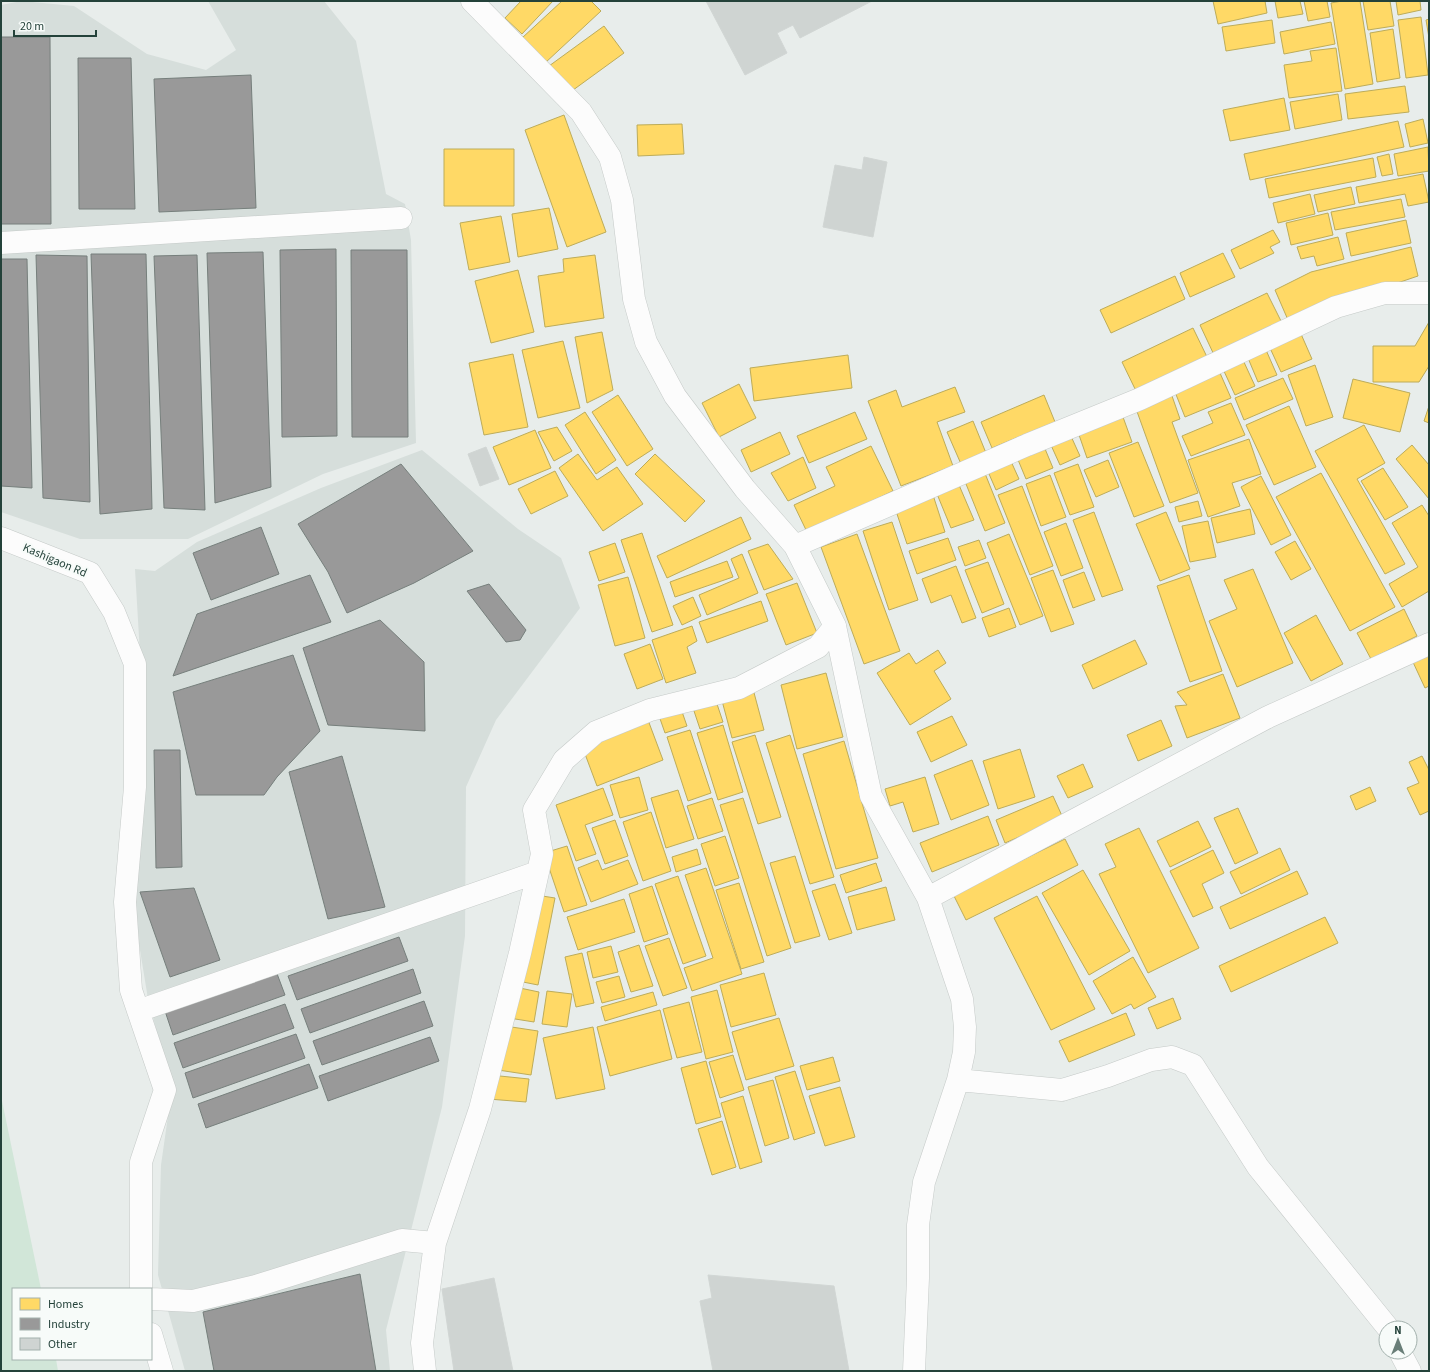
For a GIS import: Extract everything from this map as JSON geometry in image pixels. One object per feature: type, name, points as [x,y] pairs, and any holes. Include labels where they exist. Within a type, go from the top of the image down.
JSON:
[{"type":"street","points":[[472,1],[581,112],[610,157],[622,200],[634,298],[646,342],[675,396],[745,489],[795,546],[835,626],[871,796],[928,898],[962,999],[965,1027],[964,1052],[958,1080],[924,1182],[918,1225],[918,1278],[914,1371]]},
{"type":"street","points":[[1,243],[401,218]]},
{"type":"street","points":[[795,546],[1027,445],[1140,399],[1336,307],[1385,293],[1429,293]]},
{"type":"street","name":"Kashigaon Rd","points":[[1,538],[90,573],[114,612],[135,664],[135,786],[125,902],[131,990],[165,1090],[141,1162],[141,1288]]},
{"type":"street","points":[[425,1371],[422,1343],[435,1243],[480,1109],[520,953],[542,854],[534,810],[564,760],[596,732],[650,710],[739,688],[818,647],[835,626]]},
{"type":"street","points":[[928,898],[1268,717],[1429,644]]},
{"type":"street","points":[[138,1011],[538,872]]},
{"type":"street","points":[[958,1080],[1062,1090],[1108,1076],[1151,1060],[1172,1057],[1193,1065],[1258,1167],[1382,1320]]},
{"type":"street","points":[[152,1299],[193,1301],[256,1286],[402,1240],[435,1243]]},
{"type":"street","points":[[152,1337],[162,1371]]},
{"type":"street","points":[[1404,1360],[1410,1371]]},
{"type":"shaded area","points":[[22,1],[74,6],[147,54],[206,70],[236,50],[208,1],[324,1],[356,41],[386,194],[405,204],[411,240],[416,443],[323,474],[188,539],[80,539],[1,512],[1,5]]},
{"type":"shaded area","points":[[422,450],[518,529],[561,558],[580,608],[496,720],[466,787],[465,936],[442,1107],[386,1330],[390,1371],[185,1371],[158,1275],[161,1165],[172,1088],[148,999],[131,895],[144,814],[143,705],[135,569],[155,571],[197,542],[321,488]]},
{"type":"green space","points":[[1,1096],[41,1288],[12,1288],[12,1360],[56,1360],[58,1371],[1,1371]]},
{"type":"building: Homes","points":[[521,1],[553,1],[522,34],[505,18]]},
{"type":"building: Homes","points":[[562,1],[591,1],[601,11],[545,63],[522,38]]},
{"type":"building: Homes","points":[[1213,1],[1265,1],[1267,13],[1218,24]]},
{"type":"building: Homes","points":[[1275,1],[1300,1],[1303,14],[1278,18]]},
{"type":"building: Homes","points":[[1304,1],[1327,1],[1330,17],[1308,21]]},
{"type":"building: Homes","points":[[1342,1],[1360,1],[1373,84],[1345,89],[1331,3]]},
{"type":"building: Homes","points":[[1363,1],[1390,1],[1394,26],[1368,30]]},
{"type":"building: Homes","points":[[1396,1],[1420,1],[1421,10],[1398,15]]},
{"type":"building: Homes","points":[[1421,17],[1428,75],[1406,78],[1398,20]]},
{"type":"building: Homes","points":[[1429,19],[1429,38],[1426,20]]},
{"type":"building: Homes","points":[[1272,20],[1275,43],[1226,51],[1222,27]]},
{"type":"building: Homes","points":[[1331,22],[1335,44],[1284,54],[1280,32]]},
{"type":"building: Homes","points":[[604,26],[624,53],[569,93],[549,66]]},
{"type":"building: Homes","points":[[1393,29],[1400,78],[1377,82],[1370,33]]},
{"type":"building: Homes","points":[[1336,48],[1342,91],[1289,98],[1284,65],[1312,61],[1310,51]]},
{"type":"building: Homes","points":[[1405,86],[1409,112],[1348,119],[1345,94]]},
{"type":"building: Homes","points":[[1338,94],[1342,120],[1295,129],[1290,102]]},
{"type":"building: Homes","points":[[1284,98],[1290,130],[1230,141],[1223,110]]},
{"type":"building: Homes","points":[[564,115],[606,232],[567,247],[525,130]]},
{"type":"building: Homes","points":[[1423,119],[1428,143],[1410,147],[1405,124]]},
{"type":"building: Homes","points":[[1398,121],[1404,147],[1250,180],[1244,154]]},
{"type":"building: Homes","points":[[682,124],[684,154],[638,156],[637,125]]},
{"type":"building: Homes","points":[[1428,147],[1429,171],[1398,176],[1394,154]]},
{"type":"building: Homes","points":[[444,149],[514,149],[514,206],[444,206]]},
{"type":"building: Homes","points":[[1389,154],[1393,174],[1382,176],[1377,157]]},
{"type":"building: Homes","points":[[1373,158],[1376,177],[1269,198],[1265,179]]},
{"type":"building: Homes","points":[[1423,174],[1429,202],[1408,206],[1405,194],[1359,203],[1356,187]]},
{"type":"building: Homes","points":[[1351,187],[1355,204],[1318,212],[1314,195]]},
{"type":"building: Homes","points":[[1310,194],[1315,214],[1278,223],[1273,203]]},
{"type":"building: Homes","points":[[1401,199],[1405,217],[1335,230],[1331,212]]},
{"type":"building: Homes","points":[[549,208],[558,249],[518,257],[512,214]]},
{"type":"building: Homes","points":[[1328,213],[1333,235],[1291,245],[1286,223]]},
{"type":"building: Homes","points":[[501,216],[510,262],[469,270],[460,223]]},
{"type":"building: Homes","points":[[1406,220],[1411,243],[1351,256],[1346,233]]},
{"type":"building: Homes","points":[[1273,230],[1280,242],[1270,247],[1274,253],[1240,269],[1231,250]]},
{"type":"building: Homes","points":[[1338,237],[1344,259],[1317,266],[1314,256],[1301,259],[1297,247]]},
{"type":"building: Homes","points":[[1411,247],[1418,276],[1288,320],[1275,290],[1311,272]]},
{"type":"building: Homes","points":[[1223,253],[1235,277],[1190,297],[1180,273]]},
{"type":"building: Homes","points":[[595,255],[604,318],[545,327],[538,276],[564,272],[563,259]]},
{"type":"building: Homes","points":[[518,270],[534,332],[491,343],[475,281]]},
{"type":"building: Homes","points":[[1175,276],[1185,299],[1111,333],[1100,310]]},
{"type":"building: Homes","points":[[1267,293],[1283,325],[1215,357],[1200,325]]},
{"type":"building: Homes","points":[[1429,322],[1429,366],[1419,382],[1373,382],[1373,346],[1415,346]]},
{"type":"building: Homes","points":[[1193,328],[1208,359],[1137,393],[1122,362]]},
{"type":"building: Homes","points":[[602,332],[613,390],[587,403],[575,337]]},
{"type":"building: Homes","points":[[1301,334],[1312,359],[1281,372],[1270,348]]},
{"type":"building: Homes","points":[[563,341],[580,408],[538,418],[522,350]]},
{"type":"building: Homes","points":[[1266,350],[1277,375],[1258,382],[1248,358]]},
{"type":"building: Homes","points":[[513,354],[528,427],[484,435],[469,363]]},
{"type":"building: Homes","points":[[848,355],[852,388],[754,401],[750,368]]},
{"type":"building: Homes","points":[[1243,360],[1255,386],[1235,395],[1223,369]]},
{"type":"building: Homes","points":[[1315,365],[1333,417],[1306,426],[1288,375]]},
{"type":"building: Homes","points":[[1220,373],[1231,398],[1185,417],[1175,392]]},
{"type":"building: Homes","points":[[1283,378],[1293,399],[1244,420],[1235,398]]},
{"type":"building: Homes","points":[[1353,379],[1410,393],[1400,432],[1343,418]]},
{"type":"building: Homes","points":[[739,384],[756,418],[719,437],[702,403]]},
{"type":"building: Homes","points":[[955,387],[965,412],[937,422],[953,466],[901,486],[868,401],[896,390],[902,407]]},
{"type":"building: Homes","points":[[1171,393],[1180,419],[1172,422],[1198,493],[1170,503],[1135,406]]},
{"type":"building: Homes","points":[[618,395],[653,449],[627,466],[592,412]]},
{"type":"building: Homes","points":[[1044,395],[1055,422],[992,448],[981,422]]},
{"type":"building: Homes","points":[[1231,403],[1245,435],[1191,456],[1182,436],[1213,423],[1208,412]]},
{"type":"building: Homes","points":[[1289,406],[1316,467],[1274,485],[1246,425]]},
{"type":"building: Homes","points":[[1429,406],[1429,423],[1424,421]]},
{"type":"building: Homes","points":[[585,412],[616,460],[596,474],[565,425]]},
{"type":"building: Homes","points":[[855,412],[867,439],[809,463],[797,436]]},
{"type":"building: Homes","points":[[1123,417],[1132,442],[1087,458],[1078,432]]},
{"type":"building: Homes","points":[[973,421],[986,453],[961,464],[947,432]]},
{"type":"building: Homes","points":[[1364,425],[1385,463],[1357,479],[1405,564],[1385,574],[1315,451]]},
{"type":"building: Homes","points":[[557,427],[572,451],[554,461],[538,432]]},
{"type":"building: Homes","points":[[535,430],[551,468],[509,485],[493,447]]},
{"type":"building: Homes","points":[[780,432],[790,454],[751,472],[741,450]]},
{"type":"building: Homes","points":[[1070,434],[1080,456],[1060,465],[1050,443]]},
{"type":"building: Homes","points":[[1249,439],[1261,474],[1232,483],[1240,506],[1208,517],[1188,460]]},
{"type":"building: Homes","points":[[1138,442],[1164,506],[1134,517],[1109,453]]},
{"type":"building: Homes","points":[[1043,444],[1053,468],[1026,479],[1016,455]]},
{"type":"building: Homes","points":[[1412,445],[1429,465],[1429,499],[1396,459]]},
{"type":"building: Homes","points":[[871,446],[893,491],[807,532],[794,505],[835,486],[826,467]]},
{"type":"building: Homes","points":[[578,454],[597,480],[617,467],[643,504],[603,531],[559,468]]},
{"type":"building: Homes","points":[[655,454],[705,501],[685,522],[635,474]]},
{"type":"building: Homes","points":[[803,457],[816,488],[788,501],[771,473]]},
{"type":"building: Homes","points":[[1009,457],[1019,479],[996,490],[986,467]]},
{"type":"building: Homes","points":[[1108,460],[1119,487],[1096,497],[1084,470]]},
{"type":"building: Homes","points":[[1078,464],[1094,507],[1070,515],[1054,473]]},
{"type":"building: Homes","points":[[1383,468],[1408,507],[1385,520],[1361,481]]},
{"type":"building: Homes","points":[[555,471],[568,496],[531,514],[518,489]]},
{"type":"building: Homes","points":[[984,471],[1005,523],[985,531],[964,479]]},
{"type":"building: Homes","points":[[1321,473],[1395,607],[1350,631],[1276,497]]},
{"type":"building: Homes","points":[[1050,475],[1066,517],[1041,526],[1026,484]]},
{"type":"building: Homes","points":[[1261,476],[1291,535],[1271,545],[1241,487]]},
{"type":"building: Homes","points":[[959,485],[974,520],[951,528],[937,494]]},
{"type":"building: Homes","points":[[1022,486],[1053,566],[1030,575],[998,495]]},
{"type":"building: Homes","points":[[933,495],[945,532],[907,544],[895,508]]},
{"type":"building: Homes","points":[[1198,501],[1202,516],[1179,522],[1175,507]]},
{"type":"building: Homes","points":[[1422,505],[1429,516],[1429,591],[1402,607],[1389,584],[1418,567],[1392,523]]},
{"type":"building: Homes","points":[[1250,509],[1255,534],[1217,543],[1211,518]]},
{"type":"building: Homes","points":[[1094,512],[1123,590],[1102,597],[1073,520]]},
{"type":"building: Homes","points":[[1166,512],[1190,569],[1160,581],[1136,524]]},
{"type":"building: Homes","points":[[741,517],[751,539],[667,578],[657,556]]},
{"type":"building: Homes","points":[[1208,521],[1216,557],[1190,562],[1182,526]]},
{"type":"building: Homes","points":[[892,522],[918,600],[889,610],[863,531]]},
{"type":"building: Homes","points":[[1066,523],[1083,568],[1061,576],[1044,532]]},
{"type":"building: Homes","points":[[642,533],[673,625],[652,632],[621,540]]},
{"type":"building: Homes","points":[[857,534],[900,651],[864,664],[821,547]]},
{"type":"building: Homes","points":[[1009,534],[1043,616],[1020,625],[987,543]]},
{"type":"building: Homes","points":[[948,538],[956,560],[917,574],[909,551]]},
{"type":"building: Homes","points":[[979,540],[986,558],[965,566],[958,547]]},
{"type":"building: Homes","points":[[1295,541],[1311,569],[1291,580],[1275,552]]},
{"type":"building: Homes","points":[[615,543],[625,572],[599,581],[589,552]]},
{"type":"building: Homes","points":[[768,544],[793,579],[764,590],[748,551]]},
{"type":"building: Homes","points":[[742,554],[758,593],[707,615],[699,595],[739,578],[731,559]]},
{"type":"building: Homes","points":[[727,561],[733,577],[675,597],[670,582]]},
{"type":"building: Homes","points":[[988,562],[1004,604],[982,613],[965,570]]},
{"type":"building: Homes","points":[[956,566],[976,618],[962,623],[951,595],[931,603],[922,579]]},
{"type":"building: Homes","points":[[1253,569],[1293,663],[1237,687],[1209,621],[1237,609],[1224,580]]},
{"type":"building: Homes","points":[[1053,570],[1074,624],[1051,632],[1031,578]]},
{"type":"building: Homes","points":[[1084,572],[1095,600],[1073,608],[1063,580]]},
{"type":"building: Homes","points":[[1189,575],[1222,671],[1190,682],[1157,586]]},
{"type":"building: Homes","points":[[628,577],[645,638],[615,646],[598,585]]},
{"type":"building: Homes","points":[[797,583],[817,633],[786,645],[766,594]]},
{"type":"building: Homes","points":[[693,597],[701,616],[682,625],[673,606]]},
{"type":"building: Homes","points":[[761,601],[768,621],[707,643],[699,622]]},
{"type":"building: Homes","points":[[1009,608],[1016,627],[989,637],[982,618]]},
{"type":"building: Homes","points":[[1404,609],[1417,636],[1371,659],[1357,633]]},
{"type":"building: Homes","points":[[1316,615],[1343,664],[1311,681],[1284,633]]},
{"type":"building: Homes","points":[[692,626],[697,641],[687,647],[696,673],[666,683],[652,640]]},
{"type":"building: Homes","points":[[1135,640],[1147,664],[1093,689],[1082,665]]},
{"type":"building: Homes","points":[[650,644],[663,679],[637,689],[624,654]]},
{"type":"building: Homes","points":[[938,650],[946,663],[934,671],[951,699],[910,725],[877,673],[909,653],[916,664]]},
{"type":"building: Homes","points":[[1429,652],[1429,686],[1425,688],[1412,660]]},
{"type":"building: Homes","points":[[826,673],[843,737],[797,749],[781,685]]},
{"type":"building: Homes","points":[[1223,674],[1240,718],[1187,738],[1175,706],[1187,705],[1177,692]]},
{"type":"building: Homes","points":[[753,689],[764,730],[732,738],[721,697]]},
{"type":"building: Homes","points":[[715,698],[723,722],[700,729],[692,705]]},
{"type":"building: Homes","points":[[680,706],[687,726],[665,733],[658,713]]},
{"type":"building: Homes","points":[[952,716],[967,745],[931,762],[917,732]]},
{"type":"building: Homes","points":[[648,720],[663,760],[597,786],[582,746]]},
{"type":"building: Homes","points":[[1161,720],[1172,746],[1138,761],[1127,735]]},
{"type":"building: Homes","points":[[723,725],[743,792],[718,800],[697,733]]},
{"type":"building: Homes","points":[[690,730],[711,793],[688,801],[667,737]]},
{"type":"building: Homes","points":[[755,735],[781,817],[758,824],[732,742]]},
{"type":"building: Homes","points":[[790,735],[834,877],[810,884],[766,743]]},
{"type":"building: Homes","points":[[844,741],[878,858],[836,869],[803,754]]},
{"type":"building: Homes","points":[[1020,749],[1035,797],[998,809],[983,761]]},
{"type":"building: Homes","points":[[1422,756],[1429,770],[1429,811],[1420,815],[1407,788],[1419,783],[1409,762]]},
{"type":"building: Homes","points":[[972,760],[989,805],[951,820],[934,775]]},
{"type":"building: Homes","points":[[1083,764],[1093,787],[1068,798],[1057,776]]},
{"type":"building: Homes","points":[[639,777],[648,810],[620,818],[610,785]]},
{"type":"building: Homes","points":[[925,777],[939,824],[913,832],[903,802],[890,806],[885,789]]},
{"type":"building: Homes","points":[[1370,787],[1376,801],[1356,810],[1350,796]]},
{"type":"building: Homes","points":[[603,788],[613,815],[585,825],[596,854],[576,861],[556,805]]},
{"type":"building: Homes","points":[[678,790],[694,839],[666,848],[651,798]]},
{"type":"building: Homes","points":[[1053,796],[1063,818],[1005,843],[996,820]]},
{"type":"building: Homes","points":[[712,798],[723,831],[698,839],[687,806]]},
{"type":"building: Homes","points":[[743,798],[791,948],[767,956],[720,805]]},
{"type":"building: Homes","points":[[1238,808],[1258,853],[1235,864],[1214,818]]},
{"type":"building: Homes","points":[[651,812],[671,871],[643,881],[623,822]]},
{"type":"building: Homes","points":[[988,816],[999,845],[932,872],[920,843]]},
{"type":"building: Homes","points":[[615,820],[628,856],[605,864],[592,828]]},
{"type":"building: Homes","points":[[1198,821],[1211,847],[1170,867],[1157,841]]},
{"type":"building: Homes","points":[[1139,828],[1199,948],[1148,973],[1099,874],[1116,867],[1105,844]]},
{"type":"building: Homes","points":[[725,836],[739,878],[715,886],[701,844]]},
{"type":"building: Homes","points":[[1065,839],[1078,865],[966,920],[953,894]]},
{"type":"building: Homes","points":[[567,846],[587,905],[564,912],[544,853]]},
{"type":"building: Homes","points":[[1280,848],[1290,870],[1241,894],[1230,872]]},
{"type":"building: Homes","points":[[697,849],[701,864],[676,872],[672,857]]},
{"type":"building: Homes","points":[[1213,850],[1224,873],[1202,884],[1213,908],[1193,917],[1170,871]]},
{"type":"building: Homes","points":[[795,856],[820,936],[795,943],[770,863]]},
{"type":"building: Homes","points":[[598,860],[602,870],[628,860],[638,884],[591,902],[578,868]]},
{"type":"building: Homes","points":[[876,863],[882,881],[846,893],[840,875]]},
{"type":"building: Homes","points":[[706,868],[742,974],[692,991],[684,968],[713,958],[685,875]]},
{"type":"building: Homes","points":[[1083,870],[1130,951],[1089,975],[1042,893]]},
{"type":"building: Homes","points":[[1297,871],[1308,894],[1230,929],[1220,907]]},
{"type":"building: Homes","points":[[678,876],[706,956],[683,964],[655,884]]},
{"type":"building: Homes","points":[[739,883],[764,962],[741,969],[716,890]]},
{"type":"building: Homes","points":[[835,884],[852,933],[829,940],[812,891]]},
{"type":"building: Homes","points":[[652,886],[668,934],[644,942],[629,894]]},
{"type":"building: Homes","points":[[886,887],[895,920],[857,930],[848,897]]},
{"type":"building: Homes","points":[[536,895],[555,898],[538,985],[518,981]]},
{"type":"building: Homes","points":[[1037,896],[1095,1009],[1051,1030],[994,918]]},
{"type":"building: Homes","points":[[624,899],[635,932],[578,950],[567,917]]},
{"type":"building: Homes","points":[[1325,917],[1338,943],[1231,992],[1219,966]]},
{"type":"building: Homes","points":[[669,938],[687,988],[663,996],[645,946]]},
{"type":"building: Homes","points":[[639,945],[653,986],[631,992],[618,952]]},
{"type":"building: Homes","points":[[611,946],[618,972],[593,978],[587,952]]},
{"type":"building: Homes","points":[[582,953],[594,1003],[576,1007],[565,957]]},
{"type":"building: Homes","points":[[1133,957],[1156,997],[1134,1009],[1131,1004],[1112,1014],[1093,981]]},
{"type":"building: Homes","points":[[764,973],[776,1015],[731,1027],[720,985]]},
{"type":"building: Homes","points":[[619,976],[625,997],[602,1003],[596,982]]},
{"type":"building: Homes","points":[[515,987],[539,992],[534,1022],[509,1018]]},
{"type":"building: Homes","points":[[717,990],[733,1052],[706,1059],[691,997]]},
{"type":"building: Homes","points":[[547,991],[572,994],[567,1027],[542,1024]]},
{"type":"building: Homes","points":[[653,992],[657,1005],[605,1021],[601,1007]]},
{"type":"building: Homes","points":[[1173,998],[1181,1019],[1157,1029],[1148,1008]]},
{"type":"building: Homes","points":[[689,1002],[702,1052],[677,1058],[663,1009]]},
{"type":"building: Homes","points":[[660,1010],[672,1059],[610,1076],[597,1027]]},
{"type":"building: Homes","points":[[1126,1013],[1135,1035],[1069,1062],[1059,1041]]},
{"type":"building: Homes","points":[[779,1018],[794,1066],[746,1080],[732,1032]]},
{"type":"building: Homes","points":[[505,1026],[538,1031],[531,1075],[498,1070]]},
{"type":"building: Homes","points":[[593,1027],[605,1089],[556,1099],[543,1038]]},
{"type":"building: Homes","points":[[733,1055],[744,1090],[720,1098],[709,1062]]},
{"type":"building: Homes","points":[[833,1057],[840,1081],[807,1090],[800,1066]]},
{"type":"building: Homes","points":[[706,1061],[721,1117],[696,1124],[681,1068]]},
{"type":"building: Homes","points":[[795,1071],[815,1133],[794,1140],[775,1077]]},
{"type":"building: Homes","points":[[490,1075],[529,1079],[526,1102],[488,1099]]},
{"type":"building: Homes","points":[[773,1080],[789,1138],[765,1146],[748,1087]]},
{"type":"building: Homes","points":[[840,1087],[855,1137],[825,1146],[809,1096]]},
{"type":"building: Homes","points":[[743,1096],[762,1162],[740,1169],[721,1103]]},
{"type":"building: Homes","points":[[722,1121],[736,1167],[712,1175],[698,1129]]},
{"type":"building: Industry","points":[[1,37],[50,37],[51,224],[1,224]]},
{"type":"building: Industry","points":[[78,58],[131,58],[135,209],[79,209]]},
{"type":"building: Industry","points":[[251,75],[256,208],[159,212],[154,79]]},
{"type":"building: Industry","points":[[336,249],[337,436],[282,437],[280,250]]},
{"type":"building: Industry","points":[[351,250],[407,250],[408,437],[352,437]]},
{"type":"building: Industry","points":[[263,252],[271,487],[215,503],[207,253]]},
{"type":"building: Industry","points":[[91,254],[146,254],[152,509],[100,514]]},
{"type":"building: Industry","points":[[36,255],[87,256],[90,502],[43,498]]},
{"type":"building: Industry","points":[[197,255],[205,510],[164,508],[154,256]]},
{"type":"building: Industry","points":[[1,259],[27,259],[32,488],[1,486]]},
{"type":"building: Industry","points":[[401,464],[473,551],[414,583],[347,613],[328,572],[298,524]]},
{"type":"building: Industry","points":[[261,527],[279,574],[211,600],[193,553]]},
{"type":"building: Industry","points":[[310,575],[331,622],[173,676],[197,614]]},
{"type":"building: Industry","points":[[489,584],[526,630],[520,640],[506,642],[467,591]]},
{"type":"building: Industry","points":[[380,620],[424,662],[425,731],[328,725],[303,648]]},
{"type":"building: Industry","points":[[293,655],[320,731],[277,777],[264,795],[196,795],[173,692]]},
{"type":"building: Industry","points":[[154,750],[180,750],[182,867],[156,868]]},
{"type":"building: Industry","points":[[342,756],[385,907],[328,919],[289,772]]},
{"type":"building: Industry","points":[[194,888],[220,960],[170,977],[140,892]]},
{"type":"building: Industry","points":[[399,937],[408,961],[297,1000],[288,976]]},
{"type":"building: Industry","points":[[413,969],[421,993],[310,1033],[301,1009]]},
{"type":"building: Industry","points":[[276,971],[285,995],[173,1035],[165,1011]]},
{"type":"building: Industry","points":[[424,1001],[433,1026],[322,1065],[313,1041]]},
{"type":"building: Industry","points":[[285,1004],[294,1028],[183,1068],[174,1043]]},
{"type":"building: Industry","points":[[296,1034],[305,1058],[193,1098],[185,1073]]},
{"type":"building: Industry","points":[[430,1037],[439,1061],[328,1101],[319,1076]]},
{"type":"building: Industry","points":[[309,1064],[318,1088],[206,1128],[198,1104]]},
{"type":"building: Industry","points":[[360,1274],[376,1371],[214,1371],[203,1312]]},
{"type":"building: Other","points":[[706,1],[872,1],[800,38],[793,25],[777,33],[787,53],[745,75]]},
{"type":"building: Other","points":[[864,157],[887,162],[873,237],[823,227],[835,165],[862,170]]},
{"type":"building: Other","points":[[486,447],[499,479],[480,486],[468,454]]},
{"type":"building: Other","points":[[708,1275],[834,1286],[849,1371],[713,1371],[700,1301],[712,1298]]},
{"type":"building: Other","points":[[494,1278],[513,1371],[454,1371],[442,1289]]}]
